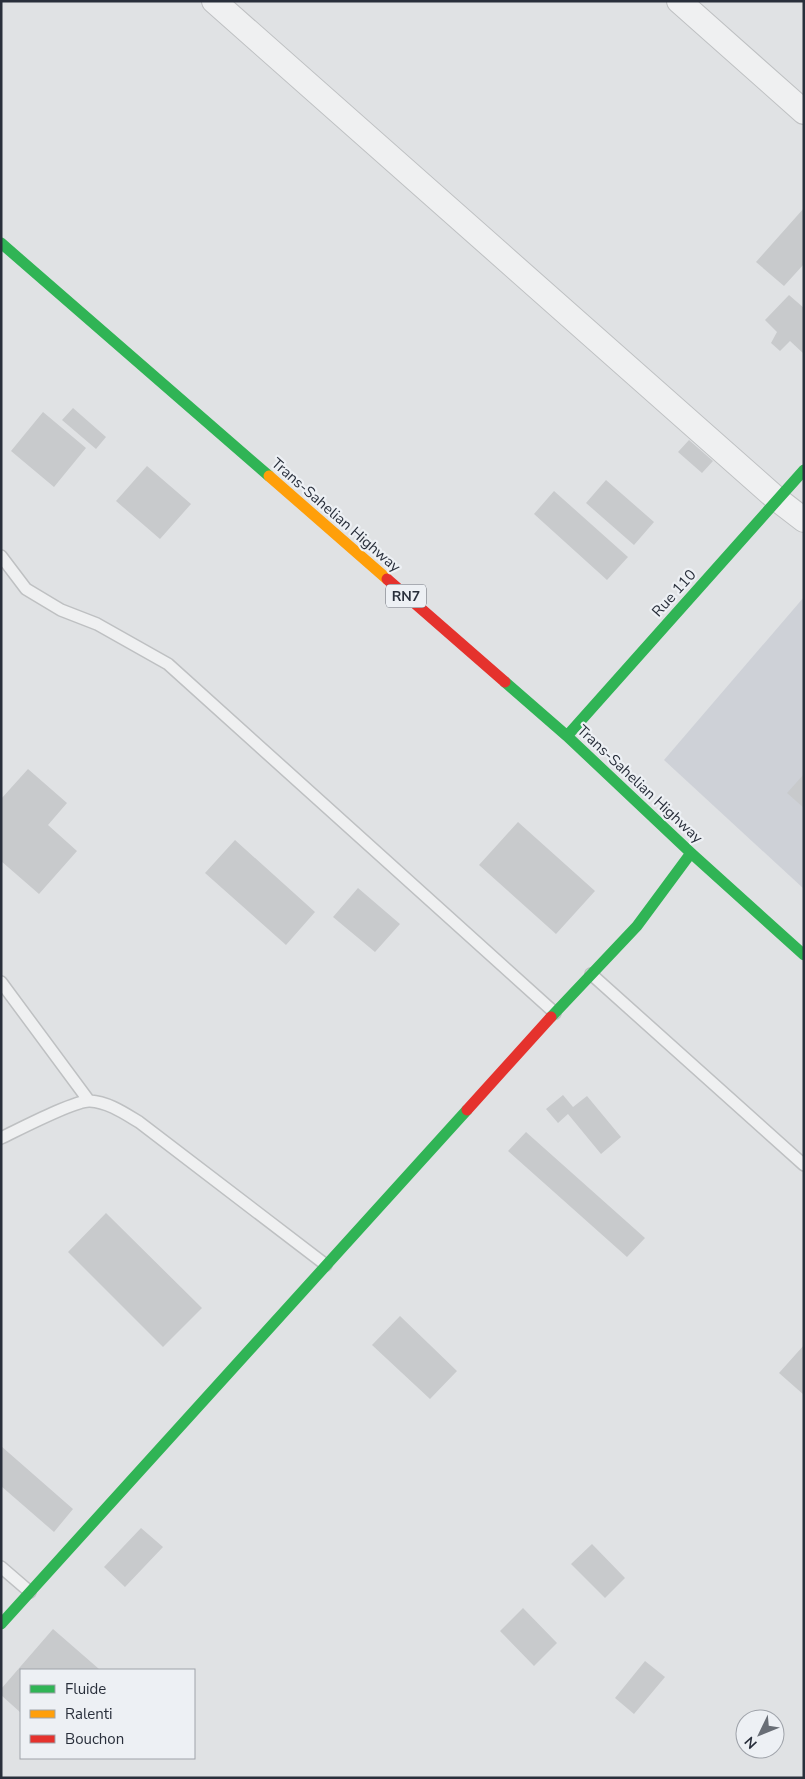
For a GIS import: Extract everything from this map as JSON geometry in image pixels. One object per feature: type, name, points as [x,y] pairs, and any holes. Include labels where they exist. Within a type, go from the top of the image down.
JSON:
[{"type":"main road","name":"Trans-Sahelian Highway","points":[[1,243],[567,736],[691,853],[804,955]]},
{"type":"main road","name":"Rue 110","points":[[567,736],[804,470]]},
{"type":"main road","points":[[1,1624],[555,1013],[637,926],[691,853]]},
{"type":"street","points":[[214,1],[778,500],[804,520]]},
{"type":"street","points":[[679,1],[804,112]]},
{"type":"lane","points":[[1,556],[26,588],[61,610],[97,624],[168,664],[555,1013]]},
{"type":"lane","points":[[591,974],[804,1165]]},
{"type":"lane","points":[[1,982],[89,1101]]},
{"type":"lane","points":[[1,1138],[62,1110],[89,1101],[113,1106],[139,1122],[326,1265]]},
{"type":"lane","points":[[1,1567],[30,1592]]},
{"type":"shaded area","points":[[804,597],[804,889],[664,760]]},
{"type":"building","points":[[804,208],[804,264],[784,286],[756,262]]},
{"type":"building","points":[[789,295],[804,308],[804,354],[790,341],[780,351],[771,343],[777,332],[765,320]]},
{"type":"building","points":[[73,408],[106,437],[96,449],[62,420]]},
{"type":"building","points":[[43,412],[86,448],[54,487],[11,451]]},
{"type":"building","points":[[689,440],[713,461],[702,473],[678,452]]},
{"type":"building","points":[[147,466],[191,504],[160,539],[116,501]]},
{"type":"building","points":[[606,480],[654,522],[634,545],[586,503]]},
{"type":"building","points":[[554,491],[628,557],[607,580],[534,514]]},
{"type":"building","points":[[28,769],[67,803],[48,825],[77,851],[39,894],[1,861],[1,799]]},
{"type":"building","points":[[804,774],[804,808],[787,793]]},
{"type":"building","points":[[518,822],[595,891],[556,934],[479,865]]},
{"type":"building","points":[[235,840],[315,912],[286,945],[205,873]]},
{"type":"building","points":[[358,888],[400,924],[375,952],[333,917]]},
{"type":"building","points":[[563,1095],[573,1107],[587,1096],[621,1137],[601,1154],[568,1114],[558,1123],[546,1109]]},
{"type":"building","points":[[526,1132],[645,1238],[627,1257],[508,1151]]},
{"type":"building","points":[[106,1213],[202,1308],[163,1347],[68,1252]]},
{"type":"building","points":[[400,1316],[457,1371],[430,1399],[372,1345]]},
{"type":"building","points":[[804,1345],[804,1395],[779,1373]]},
{"type":"building","points":[[1,1446],[73,1509],[54,1532],[1,1486]]},
{"type":"building","points":[[141,1528],[163,1547],[125,1587],[104,1567]]},
{"type":"building","points":[[592,1544],[625,1578],[605,1598],[571,1564]]},
{"type":"building","points":[[523,1608],[557,1643],[534,1666],[500,1631]]},
{"type":"building","points":[[53,1629],[99,1669],[20,1669],[20,1712],[1,1695],[1,1689]]},
{"type":"building","points":[[645,1661],[665,1677],[634,1714],[615,1698]]},
{"type":"traffic: fast","points":[[1,243],[269,476]]},
{"type":"traffic: fast","points":[[567,736],[804,470]]},
{"type":"traffic: fast","points":[[505,682],[567,736],[691,853],[804,955]]},
{"type":"traffic: fast","points":[[551,1017],[637,926],[691,853]]},
{"type":"traffic: fast","points":[[1,1624],[467,1110]]},
{"type":"traffic: slow","points":[[269,476],[387,579]]},
{"type":"traffic: jam","points":[[387,579],[505,682]]},
{"type":"traffic: jam","points":[[467,1110],[551,1017]]}]
